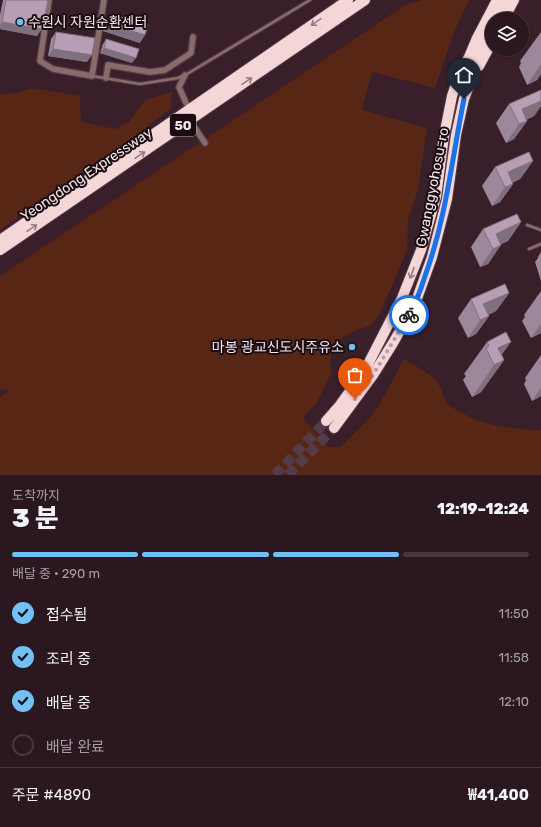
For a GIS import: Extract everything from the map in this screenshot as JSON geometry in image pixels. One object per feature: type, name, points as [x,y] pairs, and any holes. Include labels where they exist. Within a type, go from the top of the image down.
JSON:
[{"type":"highway","name":"Yeongdong Expressway","points":[[0,240],[348,0]]},
{"type":"highway","name":"Yeongdong Expressway","points":[[0,250],[365,0]]},
{"type":"highway","points":[[460,73],[463,56],[489,0]]},
{"type":"highway","name":"Gwanggyohosu-ro","points":[[334,428],[373,375],[415,304],[432,257],[447,199],[456,135],[464,99],[497,0]]},
{"type":"highway","points":[[500,12],[506,0]]},
{"type":"highway","points":[[508,12],[514,0]]},
{"type":"highway","name":"Gwanggyohosu-ro","points":[[326,421],[340,405],[365,370],[402,298],[420,250],[436,196],[445,129],[452,96],[460,73],[469,57],[484,40]]},
{"type":"street","points":[[49,0],[40,61],[53,69],[92,76],[104,0]]},
{"type":"street","points":[[106,78],[108,65],[150,72],[165,70],[191,53],[193,37]]},
{"type":"street","points":[[185,75],[179,87],[186,103]]},
{"type":"street","points":[[195,128],[205,143]]},
{"type":"lane","points":[[92,76],[140,84],[185,75],[310,0]]},
{"type":"lane","points":[[527,225],[541,230]]},
{"type":"lane","points":[[529,249],[541,244]]},
{"type":"shaded area","points":[[423,0],[469,0],[454,32],[435,88],[372,72],[362,110],[427,128],[418,190],[408,220],[407,250],[380,314],[370,326],[357,330],[343,337],[332,348],[330,363],[332,372],[316,404],[303,417],[329,447],[341,447],[374,413],[404,359],[435,379],[445,400],[450,406],[466,415],[502,427],[541,430],[541,475],[0,475],[0,397],[9,391],[0,389],[0,276],[407,4]]},
{"type":"shaded area","points":[[32,88],[80,96],[81,122],[115,129],[129,122],[145,100],[172,92],[170,109],[130,140],[0,230],[0,94],[18,93]]},
{"type":"building","name":"수원시 자원순환센터","points":[[6,0],[48,0],[42,29],[2,22]]},
{"type":"building","points":[[111,14],[148,25],[145,35],[108,24]]},
{"type":"building","points":[[56,32],[95,38],[92,55],[53,49]]},
{"type":"building","points":[[106,39],[139,49],[136,58],[104,48]]},
{"type":"building","points":[[541,90],[541,101],[522,109],[527,121],[519,124],[509,104]]},
{"type":"building","points":[[529,152],[533,161],[508,172],[513,184],[505,187],[495,167]]},
{"type":"building","points":[[517,214],[521,222],[496,234],[501,245],[493,249],[483,229]]},
{"type":"building","points":[[505,284],[509,293],[483,304],[489,316],[480,320],[471,299]]},
{"type":"building","points":[[506,332],[511,342],[498,348],[504,360],[494,365],[486,348],[489,346],[487,342]]},
{"type":"tunnel","points":[[275,475],[326,421]]},
{"type":"tunnel","points":[[288,475],[334,428]]},
{"type":"way so far","points":[[355,399],[373,375],[409,315]]},
{"type":"place","name":"수원시 자원순환센터","points":[[20,22]]},
{"type":"place","name":"마봉 광교신도시주유소","points":[[352,347]]},
{"type":"route","points":[[409,315],[415,304],[432,257],[447,199],[456,135],[464,99]]}]
